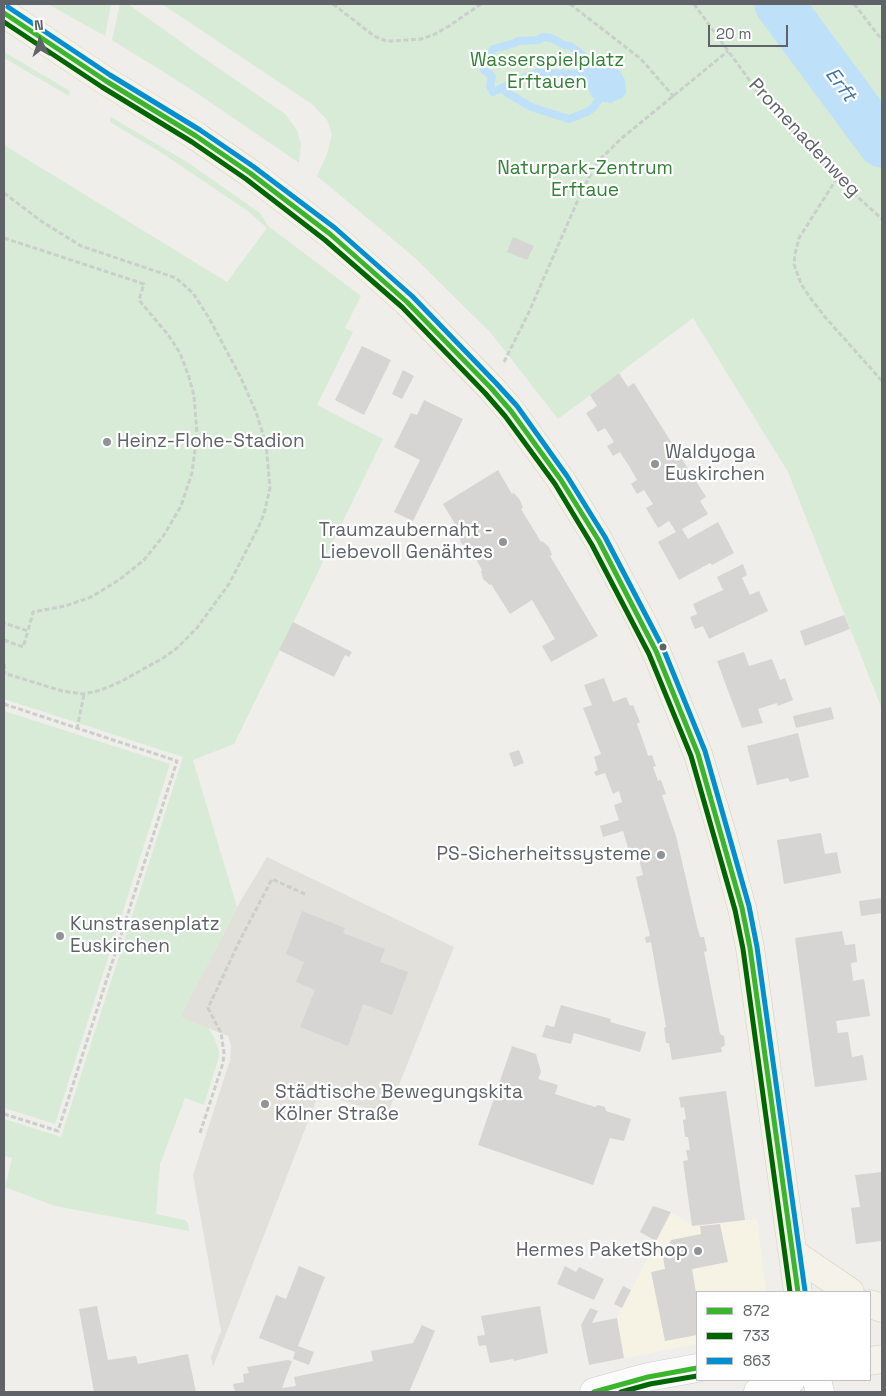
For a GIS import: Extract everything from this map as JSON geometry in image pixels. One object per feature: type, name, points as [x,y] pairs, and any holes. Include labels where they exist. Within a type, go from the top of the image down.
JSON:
[{"type":"main road","points":[[4,13],[250,173],[330,234],[407,302],[511,410],[561,480],[599,541],[645,628],[683,715],[705,778],[742,908],[750,948],[798,1291]]},
{"type":"main road","points":[[793,1253],[849,1291]]},
{"type":"street","points":[[594,1392],[648,1377],[696,1368]]},
{"type":"street","points":[[758,1392],[788,1381]]},
{"type":"path","points":[[333,4],[374,36],[386,41],[394,41],[421,39],[433,35],[480,4]]},
{"type":"path","points":[[570,4],[641,59],[674,96]]},
{"type":"path","name":"Promenadenweg","points":[[694,4],[766,103],[837,178],[882,219]]},
{"type":"path","points":[[854,4],[882,40]]},
{"type":"path","points":[[508,355],[581,193],[597,162],[622,138],[728,51]]},
{"type":"path","points":[[837,178],[799,238],[795,254],[796,269],[801,284],[816,305],[882,381]]},
{"type":"path","points":[[4,193],[40,221],[81,246],[166,274],[176,278],[185,285],[200,302],[209,318],[241,378],[256,412],[266,444],[270,488],[264,514],[241,562],[207,616],[185,641],[163,658],[122,681],[101,690],[84,694],[62,691],[4,673],[4,664]]},
{"type":"path","points":[[4,238],[144,284],[139,300],[161,324],[180,353],[194,396],[196,415],[196,453],[187,492],[172,523],[144,560],[91,597],[65,606],[33,612],[23,647],[4,640]]},
{"type":"path","points":[[4,623],[28,631]]},
{"type":"path","points":[[77,729],[84,694]]},
{"type":"path","points":[[4,704],[177,761],[58,1132],[4,1114]]},
{"type":"path","points":[[200,1133],[223,1063],[224,1053],[221,1033],[208,1008],[240,940],[272,879],[307,895]]},
{"type":"shaded area","name":"Städtische Bewegungskita Kölner Straße","points":[[267,857],[454,947],[387,1115],[319,1093],[213,1367],[211,1357],[221,1331],[193,1175],[230,1060],[231,1045],[228,1036],[180,1017],[237,907]]},
{"type":"shaded area","points":[[671,1212],[693,1226],[757,1219],[766,1291],[696,1291],[696,1344],[624,1358],[617,1318]]},
{"type":"green space","points":[[48,4],[111,4],[105,36]]},
{"type":"green space","points":[[120,4],[128,4],[285,114],[297,130],[301,145],[299,163],[194,91],[112,40]]},
{"type":"green space","name":"Naturpark-Zentrum Erftaue","points":[[162,4],[882,4],[882,709],[788,472],[693,318],[558,419],[491,333],[414,257],[317,176],[327,154],[332,134],[327,120],[313,105]]},
{"type":"green space","points":[[4,52],[70,91],[69,96],[4,58]]},
{"type":"green space","points":[[111,117],[187,162],[260,213],[268,226],[361,296],[345,328],[353,332],[317,405],[383,439],[234,744],[193,760],[237,907],[180,1017],[208,1028],[214,1037],[219,1052],[204,1105],[185,1098],[160,1164],[156,1214],[185,1220],[188,1223],[189,1231],[55,1206],[5,1187],[12,1158],[4,1156],[4,1119],[61,1137],[183,757],[4,699],[4,145],[227,282],[267,228],[249,212],[162,153],[110,122]]},
{"type":"green space","name":"Kunstrasenplatz Euskirchen","points":[[4,711],[170,764],[55,1124],[4,1108]]},
{"type":"water","points":[[586,58],[620,71],[625,80],[626,93],[622,98],[611,103],[598,101],[592,97],[576,74],[576,68],[580,61]]},
{"type":"building","points":[[513,237],[534,246],[527,260],[507,252]]},
{"type":"building","points":[[362,346],[391,360],[364,415],[335,400]]},
{"type":"building","points":[[403,370],[414,376],[402,399],[392,394]]},
{"type":"building","points":[[619,373],[628,387],[634,383],[706,497],[700,501],[708,514],[682,529],[688,539],[718,522],[734,553],[712,565],[710,563],[679,580],[658,542],[676,532],[669,521],[658,528],[646,508],[653,504],[644,490],[637,494],[631,484],[637,480],[629,466],[620,452],[613,456],[607,446],[614,442],[605,428],[598,432],[586,413],[597,406],[590,395]]},
{"type":"building","points":[[424,400],[463,419],[413,521],[394,512],[420,460],[394,447],[411,413],[417,415]]},
{"type":"building","points":[[498,470],[512,494],[514,493],[520,500],[523,508],[521,509],[541,542],[549,547],[552,555],[550,556],[598,636],[551,662],[542,646],[555,639],[532,600],[510,614],[491,584],[483,579],[482,570],[470,548],[468,549],[461,543],[459,535],[461,534],[443,504]]},
{"type":"building","points":[[743,564],[747,575],[742,578],[750,595],[759,591],[768,611],[709,639],[703,626],[695,629],[690,617],[697,614],[693,604],[723,590],[717,577]]},
{"type":"building","points":[[844,615],[850,629],[805,646],[800,631]]},
{"type":"building","points":[[293,622],[352,652],[349,657],[345,655],[334,677],[279,650]]},
{"type":"building","points":[[744,652],[749,666],[772,659],[780,680],[785,678],[793,700],[778,706],[777,703],[758,709],[763,723],[742,728],[717,661]]},
{"type":"building","points":[[604,678],[613,702],[626,697],[630,706],[633,705],[640,722],[637,724],[648,756],[652,755],[656,766],[653,767],[658,781],[661,780],[666,794],[662,795],[676,836],[700,937],[704,937],[707,951],[704,952],[720,1034],[724,1036],[725,1045],[721,1048],[722,1052],[672,1060],[669,1043],[666,1043],[664,1028],[666,1027],[651,942],[646,943],[645,937],[650,936],[636,877],[643,875],[639,859],[632,861],[623,831],[603,837],[600,826],[619,820],[614,805],[622,802],[619,791],[613,794],[605,773],[596,776],[594,772],[598,770],[594,757],[601,754],[583,708],[592,705],[584,685]]},
{"type":"building","points":[[831,707],[834,719],[796,728],[793,716]]},
{"type":"building","points":[[798,733],[809,777],[790,782],[788,778],[757,785],[747,746]]},
{"type":"building","points":[[519,750],[524,763],[514,767],[509,753]]},
{"type":"building","points":[[821,833],[825,854],[837,852],[841,873],[784,884],[777,840]]},
{"type":"building","points":[[882,898],[882,913],[861,916],[859,901]]},
{"type":"building","points":[[302,911],[345,928],[343,933],[385,949],[380,962],[408,972],[392,1015],[363,1004],[348,1046],[300,1027],[315,990],[296,982],[304,962],[286,954]]},
{"type":"building","points":[[842,931],[845,945],[855,944],[857,962],[851,963],[853,981],[864,979],[870,1016],[836,1021],[838,1033],[848,1032],[852,1057],[863,1055],[867,1080],[815,1087],[795,938]]},
{"type":"building","points":[[561,1005],[611,1019],[610,1022],[646,1032],[640,1052],[574,1033],[571,1044],[542,1037],[546,1025],[554,1027]]},
{"type":"building","points":[[512,1046],[536,1054],[541,1072],[538,1079],[558,1085],[555,1094],[595,1107],[598,1105],[605,1107],[606,1111],[631,1119],[624,1141],[610,1138],[593,1185],[478,1145]]},
{"type":"building","points":[[726,1091],[745,1220],[692,1226],[683,1161],[688,1160],[686,1150],[690,1150],[688,1137],[685,1137],[683,1120],[686,1119],[684,1107],[681,1108],[679,1097]]},
{"type":"building","points":[[882,1172],[882,1241],[856,1244],[851,1208],[860,1207],[855,1175]]},
{"type":"building","points":[[653,1206],[671,1212],[656,1241],[640,1232]]},
{"type":"building","points":[[720,1224],[728,1262],[692,1269],[696,1292],[696,1335],[665,1341],[651,1272],[665,1269],[663,1257],[671,1240],[701,1234],[700,1226]]},
{"type":"building","points":[[299,1266],[325,1277],[298,1346],[314,1352],[309,1365],[293,1359],[295,1352],[259,1338],[276,1295],[286,1299]]},
{"type":"building","points":[[565,1266],[576,1272],[579,1267],[604,1279],[594,1300],[557,1284]]},
{"type":"building","points":[[623,1286],[631,1290],[622,1308],[614,1304]]},
{"type":"building","points":[[97,1306],[108,1360],[136,1356],[138,1364],[188,1354],[196,1392],[94,1392],[79,1309]]},
{"type":"building","points":[[540,1306],[548,1353],[514,1361],[513,1359],[490,1363],[486,1345],[479,1346],[477,1336],[485,1335],[481,1316]]},
{"type":"building","points":[[590,1308],[598,1311],[592,1323],[617,1318],[624,1358],[589,1365],[581,1325]]},
{"type":"building","points":[[422,1325],[435,1331],[409,1392],[235,1392],[233,1384],[244,1382],[243,1374],[249,1373],[247,1367],[288,1360],[292,1361],[282,1388],[296,1386],[294,1377],[373,1361],[371,1351],[413,1343]]},
{"type":"waterway","name":"Erft","points":[[779,4],[882,143]]},
{"type":"waterway","points":[[576,74],[536,73],[493,92],[490,86],[492,76],[484,70],[493,49],[518,41],[538,40],[543,37],[551,38],[570,46],[586,58]]},
{"type":"waterway","points":[[506,87],[506,92],[531,107],[569,119],[587,112],[598,101]]},
{"type":"transit line","name":"863","points":[[8,7],[110,75],[200,130],[254,167],[335,228],[412,296],[517,406],[567,476],[605,537],[663,648],[705,751],[749,906],[757,947],[805,1291]]},
{"type":"transit line","name":"872","points":[[4,13],[106,81],[196,136],[250,173],[330,234],[407,302],[511,411],[561,480],[599,541],[656,651],[698,754],[742,908],[750,948],[798,1291]]},
{"type":"transit line","name":"733","points":[[4,22],[102,87],[192,142],[246,179],[325,240],[402,307],[485,393],[505,416],[555,484],[592,545],[649,654],[691,756],[735,910],[743,949],[790,1291]]},
{"type":"transit line","name":"872","points":[[594,1392],[648,1377],[696,1368]]},
{"type":"transit line","name":"733","points":[[621,1392],[650,1384],[696,1376]]},
{"type":"place","name":"Heinz-Flohe-Stadion","points":[[107,442]]},
{"type":"place","name":"Waldyoga Euskirchen","points":[[655,464]]},
{"type":"place","name":"Traumzaubernaht - Liebevoll Genähtes","points":[[503,542]]},
{"type":"place","name":"PS-Sicherheitssysteme","points":[[661,855]]},
{"type":"place","name":"Kunstrasenplatz Euskirchen","points":[[60,936]]},
{"type":"place","name":"Städtische Bewegungskita Kölner Straße","points":[[265,1104]]},
{"type":"place","name":"Hermes PaketShop","points":[[698,1251]]},
{"type":"park label","name":"Wasserspielplatz Erftauen","points":[[547,72]]}]
